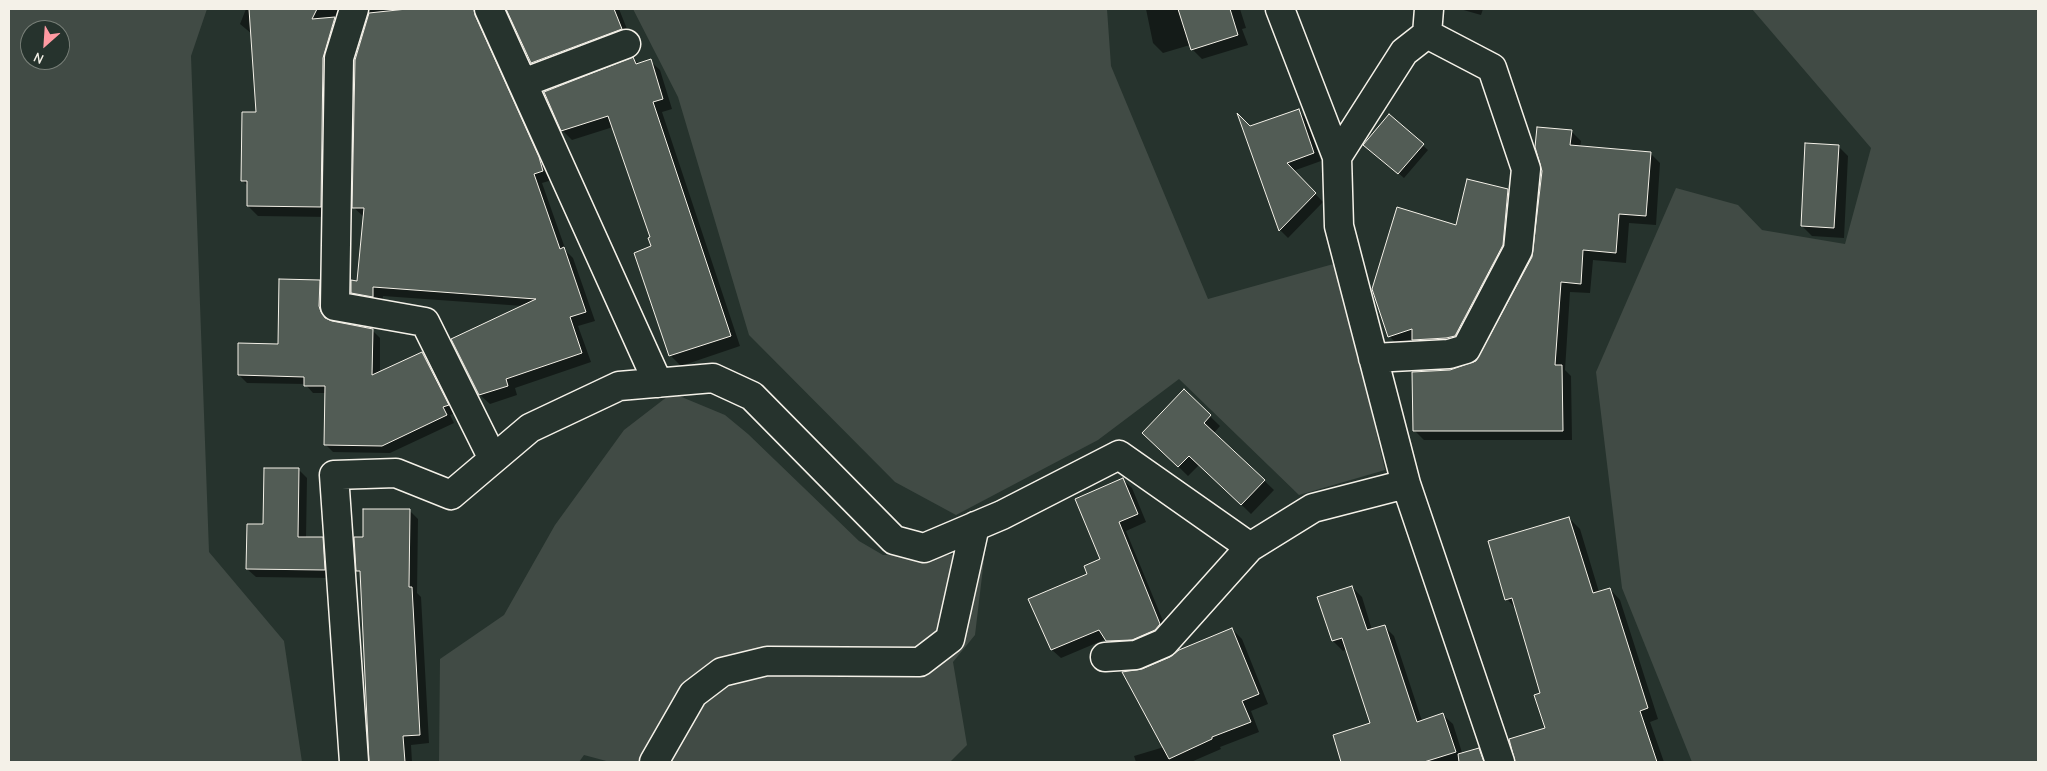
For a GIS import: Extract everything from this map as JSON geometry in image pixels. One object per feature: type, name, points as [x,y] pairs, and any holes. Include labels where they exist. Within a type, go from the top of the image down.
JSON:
[{"type":"street","points":[[354,9],[339,58],[335,306],[426,322],[493,459]]},
{"type":"street","points":[[489,9],[658,383]]},
{"type":"street","points":[[1280,9],[1337,157],[1339,226],[1406,484],[1500,762]]},
{"type":"street","points":[[1337,157],[1404,52],[1428,21],[1492,68],[1526,169],[1518,250],[1466,349],[1449,354],[1373,358]]},
{"type":"street","points":[[523,84],[626,44]]},
{"type":"street","points":[[354,762],[334,474],[396,473],[451,495],[530,428],[619,386],[713,378],[752,396],[894,540],[924,548],[1002,515],[1119,456],[1250,547]]},
{"type":"street","points":[[1105,657],[1136,655],[1164,643],[1250,547],[1313,508],[1406,484]]},
{"type":"street","points":[[654,762],[693,694],[722,672],[767,661],[920,662],[950,639],[975,526]]},
{"type":"shaded area","points":[[9,9],[207,9],[191,56],[209,552],[284,641],[302,762],[9,762]]},
{"type":"shaded area","points":[[633,9],[1107,9],[1111,66],[1208,299],[1337,263],[1385,470],[1299,495],[1179,379],[1098,440],[956,515],[895,482],[749,335],[678,97]]},
{"type":"shaded area","points":[[1752,9],[2038,9],[2038,762],[1692,762],[1622,588],[1596,372],[1676,188],[1738,205],[1762,230],[1845,244],[1871,148]]},
{"type":"shaded area","points":[[672,393],[725,415],[748,434],[859,541],[883,555],[940,556],[985,551],[975,635],[953,662],[967,745],[950,762],[610,762],[584,755],[579,762],[439,762],[440,659],[504,615],[555,525],[624,430]]},
{"type":"building","points":[[249,9],[317,9],[312,19],[335,17],[323,58],[321,207],[247,206],[247,181],[241,181],[242,112],[256,112]]},
{"type":"building","points":[[407,9],[474,9],[539,157],[543,171],[534,174],[560,249],[564,247],[586,312],[570,317],[582,353],[506,379],[508,386],[479,395],[451,339],[536,299],[373,287],[373,297],[351,293],[351,280],[357,281],[364,208],[352,208],[355,60],[369,13]]},
{"type":"building","points":[[506,9],[614,9],[622,29],[531,63]]},
{"type":"building","points":[[1178,9],[1230,9],[1238,35],[1191,50]]},
{"type":"building","points":[[633,57],[636,64],[651,59],[663,99],[653,102],[731,336],[669,356],[634,253],[651,246],[648,238],[650,237],[608,116],[561,131],[544,92]]},
{"type":"building","points":[[1299,109],[1314,153],[1287,163],[1316,193],[1279,231],[1237,113],[1250,126]]},
{"type":"building","points":[[1389,114],[1424,144],[1398,174],[1363,145]]},
{"type":"building","points":[[1537,127],[1572,130],[1570,145],[1651,152],[1646,216],[1619,214],[1616,253],[1583,250],[1581,284],[1561,282],[1555,365],[1562,365],[1563,431],[1413,431],[1412,372],[1450,370],[1476,361],[1532,257],[1542,171],[1535,147]]},
{"type":"building","points":[[1805,143],[1839,145],[1834,228],[1801,226]]},
{"type":"building","points":[[1467,179],[1508,189],[1503,245],[1455,336],[1412,340],[1412,329],[1388,337],[1372,289],[1397,207],[1456,225]]},
{"type":"building","points":[[279,279],[320,280],[319,306],[325,318],[373,329],[372,375],[422,352],[449,405],[443,407],[447,415],[382,446],[324,445],[325,386],[304,386],[304,377],[238,375],[238,343],[278,344]]},
{"type":"building","points":[[1184,389],[1211,415],[1204,423],[1265,480],[1241,505],[1189,456],[1178,467],[1142,433]]},
{"type":"building","points":[[264,468],[299,468],[298,537],[323,537],[325,570],[246,569],[247,524],[263,524]]},
{"type":"building","points":[[1123,478],[1138,514],[1119,522],[1160,624],[1155,630],[1132,640],[1106,641],[1099,630],[1051,650],[1028,599],[1087,574],[1084,566],[1100,559],[1075,499]]},
{"type":"building","points":[[363,509],[410,509],[409,587],[412,587],[420,735],[403,736],[405,762],[369,762],[360,571],[356,571],[354,537],[363,537]]},
{"type":"building","points":[[1569,517],[1593,593],[1610,588],[1648,708],[1640,711],[1657,762],[1515,762],[1509,739],[1545,728],[1534,695],[1540,693],[1512,598],[1505,600],[1488,541]]},
{"type":"building","points":[[1352,586],[1367,630],[1385,625],[1417,722],[1443,713],[1456,752],[1424,762],[1341,762],[1333,735],[1370,723],[1342,638],[1332,641],[1317,597]]},
{"type":"building","points":[[1232,628],[1259,694],[1242,701],[1251,722],[1212,737],[1212,739],[1169,759],[1122,672],[1142,669],[1170,657],[1179,650]]},
{"type":"building","points":[[1479,748],[1484,762],[1459,762],[1458,754]]}]
